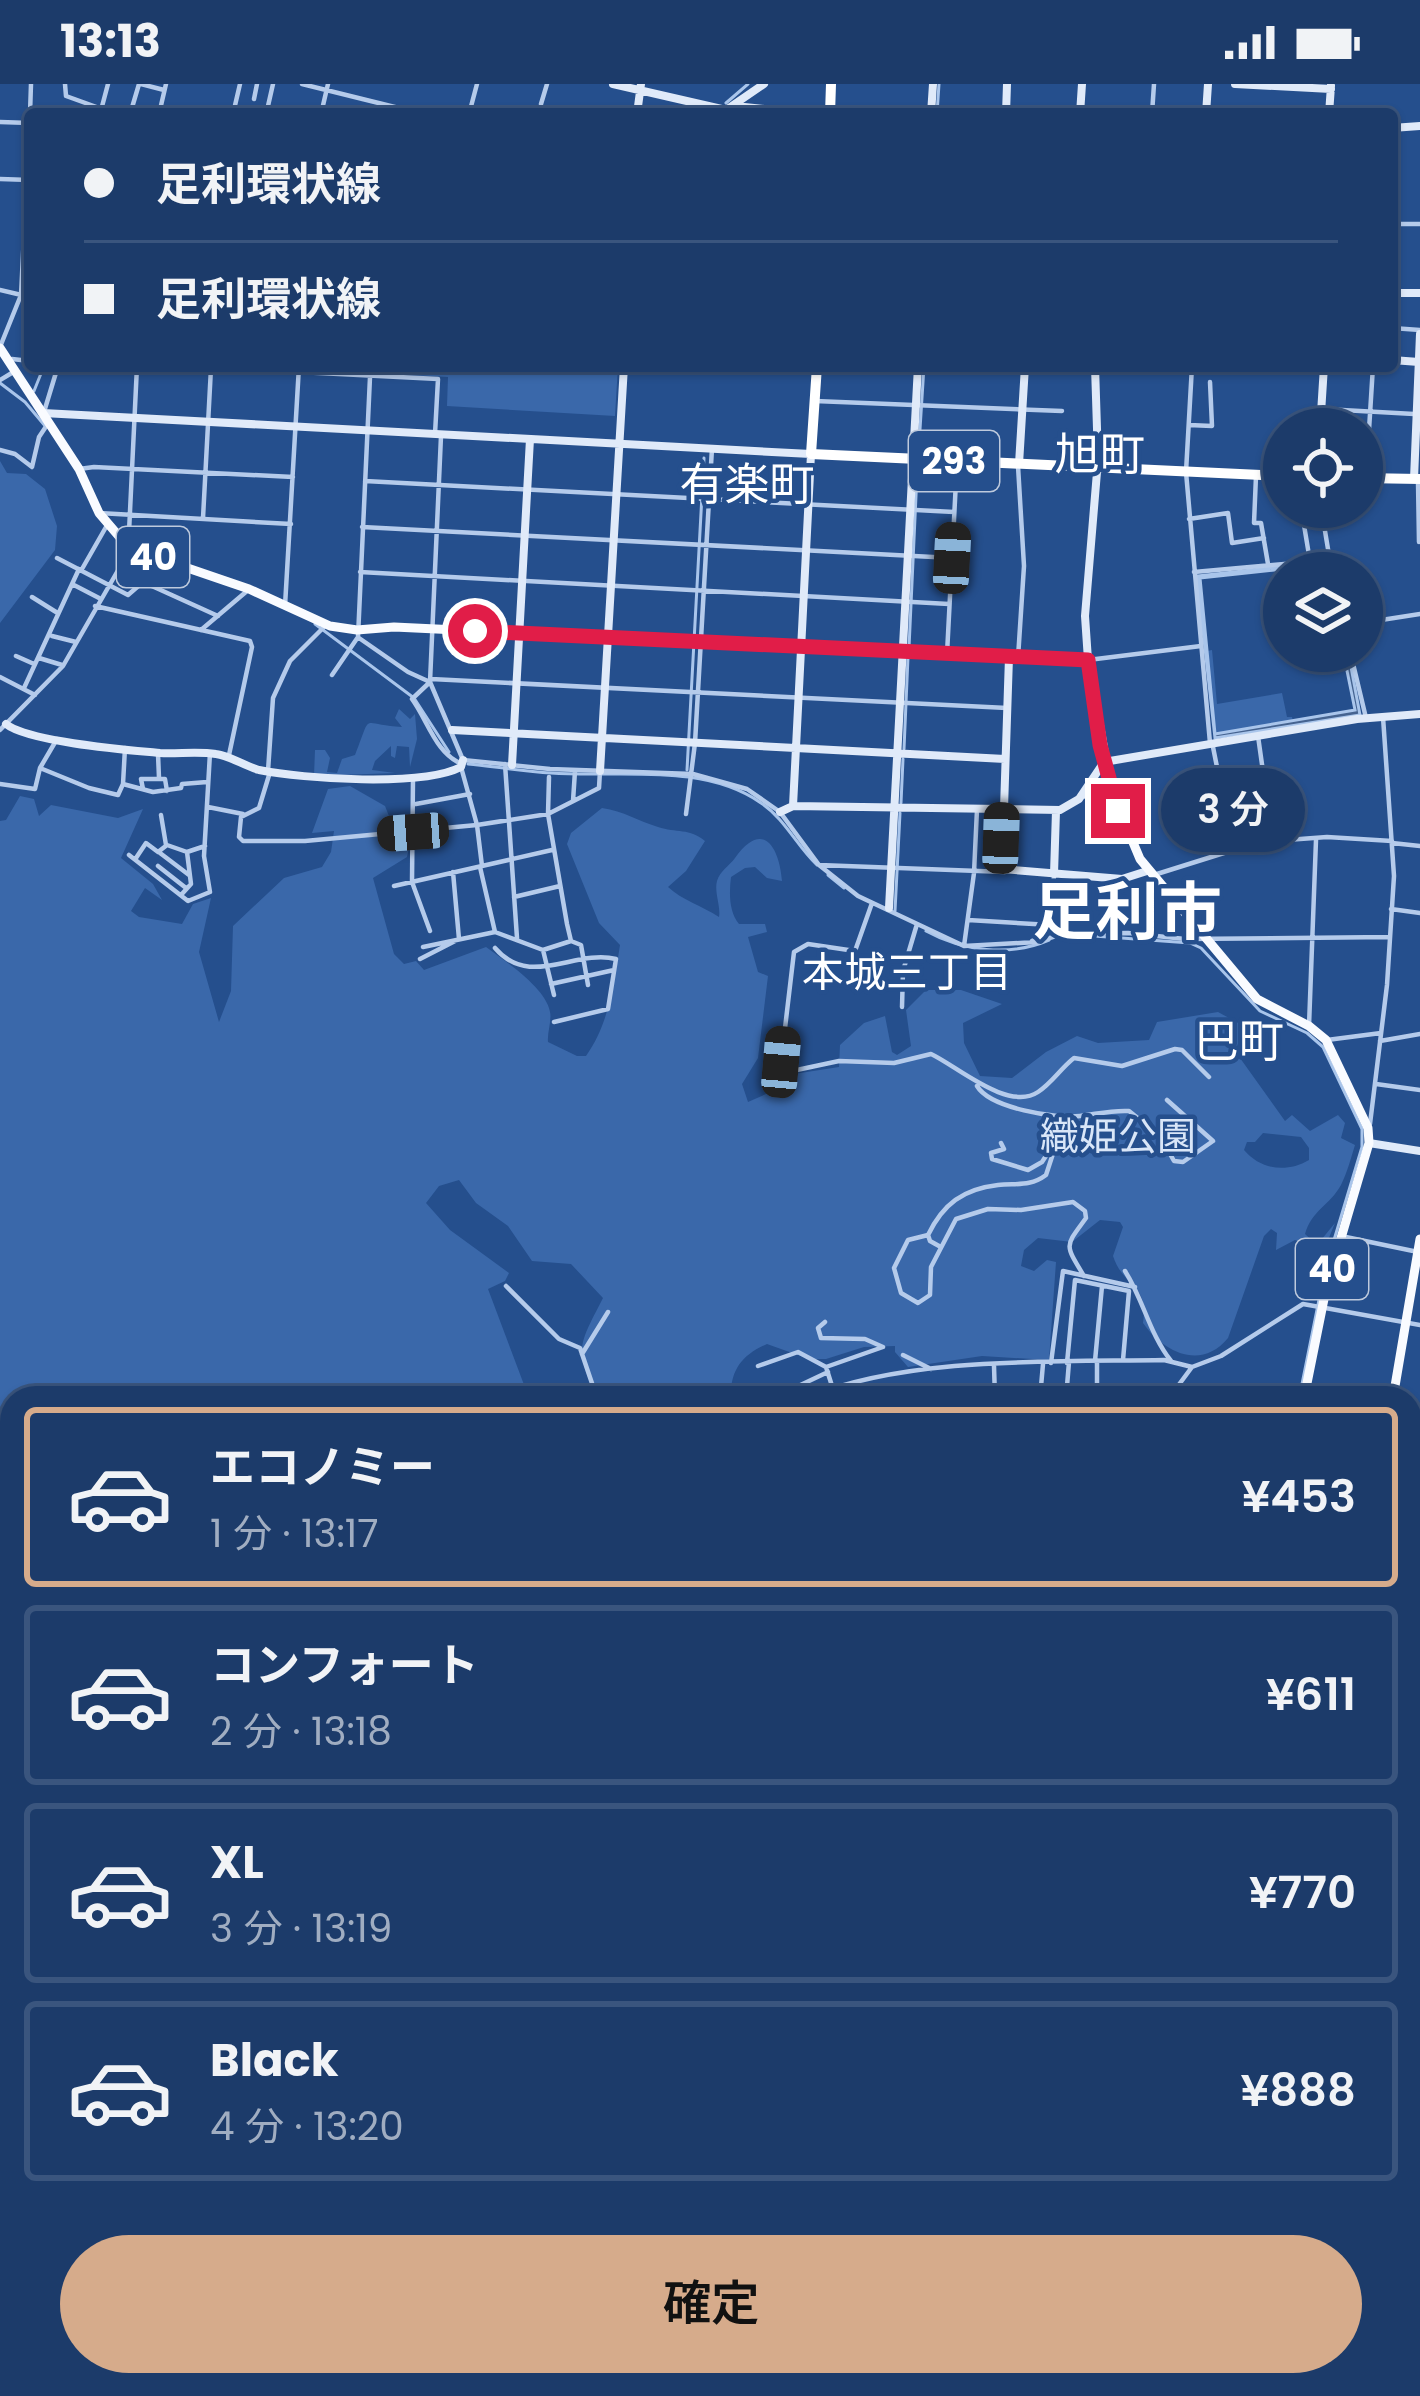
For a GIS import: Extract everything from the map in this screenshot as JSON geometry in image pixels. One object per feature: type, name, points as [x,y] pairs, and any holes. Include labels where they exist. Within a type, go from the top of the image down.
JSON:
[{"type":"highway","points":[[812,454],[817,372]]},
{"type":"highway","name":"293","points":[[812,454],[1263,475]]},
{"type":"highway","points":[[1383,478],[1417,479]]},
{"type":"main road","name":"40","points":[[0,348],[79,469],[107,526],[128,550],[247,590],[323,629],[357,633],[431,628],[1088,660],[1113,799],[1149,874],[1263,1005],[1309,1026],[1326,1040],[1368,1128],[1369,1143],[1322,1308],[1306,1386]]},
{"type":"main road","points":[[1395,1386],[1420,1239]]},
{"type":"street","points":[[65,84],[66,96],[92,108]]},
{"type":"street","points":[[140,84],[166,87]]},
{"type":"street","points":[[254,100],[257,84]]},
{"type":"street","points":[[268,106],[273,84]]},
{"type":"street","points":[[302,84],[328,87],[394,108]]},
{"type":"street","points":[[542,104],[547,84]]},
{"type":"street","points":[[613,84],[723,108]]},
{"type":"street","points":[[734,108],[764,84]]},
{"type":"street","points":[[1234,84],[1331,87]]},
{"type":"street","points":[[375,108],[376,103]]},
{"type":"street","points":[[0,348],[21,295],[24,264]]},
{"type":"street","points":[[0,290],[24,296]]},
{"type":"street","points":[[1419,542],[1420,332]]},
{"type":"street","points":[[0,380],[13,365],[24,362]]},
{"type":"street","points":[[3,459],[0,450],[4,448],[34,466],[55,372]]},
{"type":"street","points":[[137,372],[128,550],[63,666],[3,727],[28,736],[158,752],[210,753],[269,772],[330,780],[413,776],[462,764],[693,774],[747,789],[780,812],[819,865],[872,903],[964,946],[1028,943],[1062,934],[1390,938]]},
{"type":"street","points":[[203,518],[211,372]]},
{"type":"street","points":[[285,606],[299,372]]},
{"type":"street","points":[[329,372],[438,379],[440,484],[430,680],[452,730],[470,794],[495,932]]},
{"type":"street","points":[[243,814],[242,841],[305,841],[548,814],[599,788],[624,372]]},
{"type":"street","points":[[890,908],[918,372]]},
{"type":"street","points":[[1005,872],[1000,866],[1007,708],[1024,566],[1018,464],[1025,372]]},
{"type":"street","points":[[1095,372],[1097,468],[1084,616],[1088,660],[1201,646]]},
{"type":"street","points":[[1192,372],[1186,472],[1189,519],[1211,743],[1233,847]]},
{"type":"street","points":[[1321,408],[1324,372]]},
{"type":"street","points":[[1371,408],[1373,372]]},
{"type":"street","points":[[332,675],[357,633],[370,376]]},
{"type":"street","points":[[1189,425],[1211,426],[1210,382]]},
{"type":"street","points":[[815,401],[1062,411]]},
{"type":"street","points":[[1383,413],[1418,415]]},
{"type":"street","points":[[46,422],[135,417],[812,454],[793,806]]},
{"type":"street","points":[[517,938],[506,764],[514,734],[530,439]]},
{"type":"street","points":[[686,814],[699,693],[712,448]]},
{"type":"street","points":[[946,655],[957,461]]},
{"type":"street","points":[[79,469],[293,477]]},
{"type":"street","points":[[1256,475],[1254,523],[1261,523],[1266,552]]},
{"type":"street","points":[[365,481],[954,512]]},
{"type":"street","points":[[99,513],[290,524]]},
{"type":"street","points":[[1189,519],[1228,513],[1232,543],[1264,538]]},
{"type":"street","points":[[24,688],[56,612],[107,526]]},
{"type":"street","points":[[362,527],[952,558]]},
{"type":"street","points":[[57,558],[107,586],[132,595],[142,582],[218,616]]},
{"type":"street","points":[[1194,572],[1263,565]]},
{"type":"street","points":[[360,572],[949,604]]},
{"type":"street","points":[[72,584],[97,602],[248,640],[252,645],[228,758]]},
{"type":"street","points":[[201,630],[247,590]]},
{"type":"street","points":[[32,597],[56,612]]},
{"type":"street","points":[[1383,620],[1420,614]]},
{"type":"street","points":[[207,807],[243,814],[259,808],[269,772],[273,698],[290,662],[323,629]]},
{"type":"street","points":[[357,633],[408,673],[430,680],[1007,708]]},
{"type":"street","points":[[50,635],[76,642]]},
{"type":"street","points":[[16,656],[63,666]]},
{"type":"street","points":[[1355,672],[1366,718]]},
{"type":"street","points":[[0,676],[35,694]]},
{"type":"street","points":[[430,680],[412,699],[439,745],[462,764]]},
{"type":"street","points":[[1082,796],[1104,762],[1366,718],[1420,714]]},
{"type":"street","points":[[429,725],[446,716]]},
{"type":"street","points":[[1368,1128],[1390,938],[1392,842],[1384,717]]},
{"type":"street","points":[[452,730],[1004,759]]},
{"type":"street","points":[[1258,736],[1269,814]]},
{"type":"street","points":[[0,784],[34,789],[40,768],[58,739]]},
{"type":"street","points":[[40,768],[118,794],[125,748]]},
{"type":"street","points":[[158,752],[159,778]]},
{"type":"street","points":[[158,866],[188,901],[210,892],[205,846],[210,753]]},
{"type":"street","points":[[573,801],[575,770]]},
{"type":"street","points":[[413,776],[412,881],[430,931]]},
{"type":"street","points":[[549,777],[548,814],[571,941]]},
{"type":"street","points":[[143,789],[141,779],[159,778],[166,781],[167,791]]},
{"type":"street","points":[[123,784],[167,791],[182,784],[208,782]]},
{"type":"street","points":[[780,812],[793,806],[1056,811],[1100,789],[1113,799]]},
{"type":"street","points":[[414,804],[470,794]]},
{"type":"street","points":[[964,946],[977,810]]},
{"type":"street","points":[[1028,943],[1051,931],[1056,811]]},
{"type":"street","points":[[161,815],[166,845]]},
{"type":"street","points":[[1309,1026],[1316,838]]},
{"type":"street","points":[[819,865],[1122,879],[1233,847],[1316,838],[1420,846]]},
{"type":"street","points":[[166,845],[158,852],[146,843],[132,857],[183,892]]},
{"type":"street","points":[[166,845],[188,852],[205,846]]},
{"type":"street","points":[[394,886],[554,849]]},
{"type":"street","points":[[183,892],[190,884],[188,852]]},
{"type":"street","points":[[160,853],[189,875]]},
{"type":"street","points":[[453,872],[459,939]]},
{"type":"street","points":[[514,896],[560,886]]},
{"type":"street","points":[[872,903],[855,951],[808,944],[794,952],[783,1067],[792,1071],[839,1061],[894,1063],[931,1054],[974,1082],[1025,1097],[1037,1094],[1074,1058],[1122,1066],[1174,1048],[1210,1077]]},
{"type":"street","points":[[1391,909],[1420,913]]},
{"type":"street","points":[[968,920],[1051,925]]},
{"type":"street","points":[[902,1006],[903,971],[918,923]]},
{"type":"street","points":[[423,947],[495,932],[543,950],[571,941],[581,945],[588,985]]},
{"type":"street","points":[[420,958],[459,939]]},
{"type":"street","points":[[495,948],[510,962],[547,968],[583,958],[616,959],[608,1009],[554,1022]]},
{"type":"street","points":[[543,950],[554,994]]},
{"type":"street","points":[[551,984],[614,970]]},
{"type":"street","points":[[1326,1040],[1420,1034]]},
{"type":"street","points":[[974,1082],[981,1094],[998,1102],[1065,1117],[1129,1112],[1160,1136],[1174,1161],[1183,1162],[1213,1141],[1167,1100]]},
{"type":"street","points":[[1376,1084],[1420,1090]]},
{"type":"street","points":[[939,1246],[928,1235],[942,1208],[996,1185],[1041,1179],[1050,1168],[1065,1117]]},
{"type":"street","points":[[1001,1143],[1004,1149],[991,1154],[992,1160],[1025,1171],[1042,1162],[1061,1133]]},
{"type":"street","points":[[1369,1143],[1420,1151]]},
{"type":"street","points":[[928,1235],[908,1240],[894,1268],[896,1286],[908,1300],[922,1303],[928,1299],[939,1246],[965,1214],[1072,1202],[1085,1211],[1086,1218],[1068,1244],[1084,1276]]},
{"type":"street","points":[[1341,1235],[1418,1252]]},
{"type":"street","points":[[1042,1386],[1063,1271],[1135,1287]]},
{"type":"street","points":[[1125,1271],[1150,1333],[1171,1361]]},
{"type":"street","points":[[1067,1386],[1075,1280],[1129,1291],[1123,1360]]},
{"type":"street","points":[[506,1286],[560,1339],[573,1342],[593,1386]]},
{"type":"street","points":[[1096,1386],[1102,1286]]},
{"type":"street","points":[[1178,1386],[1192,1367],[1221,1356],[1299,1306],[1420,1325]]},
{"type":"street","points":[[582,1354],[608,1312]]},
{"type":"street","points":[[795,1386],[883,1347],[865,1339],[821,1339],[817,1332],[825,1322]]},
{"type":"street","points":[[758,1366],[798,1352],[827,1369],[832,1386],[931,1369],[1123,1360],[1171,1361],[1192,1367]]},
{"type":"street","points":[[903,1355],[931,1369]]},
{"type":"street","points":[[994,1366],[995,1386]]},
{"type":"green space","points":[[352,372],[618,372],[615,416],[447,406],[448,377]]},
{"type":"green space","points":[[0,461],[7,473],[26,474],[45,489],[57,526],[55,550],[0,623]]},
{"type":"green space","points":[[1212,650],[1217,704],[1282,693],[1287,717],[1293,722],[1215,734],[1207,651]]},
{"type":"green space","points":[[399,709],[410,719],[415,714],[417,739],[410,767],[409,747],[397,746],[395,758],[391,746],[372,770],[395,773],[314,776],[315,750],[325,750],[330,758],[327,772],[337,773],[342,759],[355,755],[369,723],[402,727],[395,718]]},
{"type":"green space","name":"織姫公園","points":[[350,786],[385,806],[397,836],[411,838],[407,857],[373,878],[394,954],[404,964],[416,961],[424,970],[486,947],[524,976],[547,1003],[548,1042],[577,1056],[586,1056],[600,1030],[620,945],[599,923],[567,844],[571,833],[602,808],[699,837],[705,841],[686,871],[668,887],[719,917],[716,885],[720,874],[753,840],[768,842],[782,881],[767,878],[755,867],[745,868],[730,883],[739,924],[765,924],[767,932],[748,937],[758,972],[768,976],[758,1058],[742,1084],[748,1102],[766,1094],[781,1076],[839,1067],[840,1045],[864,1023],[885,1016],[892,1052],[897,1055],[911,1046],[906,1010],[926,990],[961,990],[1002,1004],[963,1023],[964,1043],[980,1076],[1012,1078],[1077,1036],[1098,1043],[1149,1040],[1157,1022],[1218,1012],[1240,1024],[1242,1034],[1235,1051],[1285,1121],[1292,1115],[1310,1131],[1338,1115],[1345,1123],[1341,1138],[1355,1145],[1347,1170],[1337,1192],[1305,1234],[1317,1245],[1335,1223],[1324,1250],[1295,1240],[1276,1250],[1277,1233],[1271,1229],[1264,1236],[1228,1338],[1206,1354],[1172,1349],[1143,1323],[1139,1292],[1113,1256],[1123,1227],[1120,1222],[1100,1220],[1072,1242],[1038,1238],[1024,1250],[1021,1266],[1034,1271],[1047,1260],[1056,1262],[1049,1360],[982,1356],[908,1367],[895,1346],[864,1347],[826,1359],[809,1359],[767,1344],[739,1365],[732,1386],[593,1386],[582,1348],[603,1298],[571,1264],[532,1261],[508,1226],[476,1203],[459,1180],[439,1186],[426,1203],[450,1230],[509,1273],[505,1281],[488,1289],[524,1386],[0,1386],[0,821],[6,820],[20,796],[34,799],[39,816],[51,805],[118,818],[143,809],[121,858],[153,884],[162,900],[145,888],[131,911],[139,917],[182,924],[193,904],[211,898],[199,952],[219,1022],[231,991],[233,926],[284,878],[322,867],[331,852],[334,831],[312,833],[328,789]],"holes":[[[1263,1133],[1301,1137],[1309,1148],[1309,1160],[1292,1167],[1266,1165],[1244,1150],[1247,1142],[1255,1142]]]},
{"type":"shaded area","points":[[1263,569],[1200,578],[1215,734],[1355,710],[1347,672],[1352,672],[1360,715],[1215,738],[1197,576]]},
{"type":"waterway","points":[[726,103],[748,84]]},
{"type":"waterway","points":[[937,108],[939,84]]},
{"type":"waterway","points":[[34,391],[42,372]]},
{"type":"waterway","points":[[919,445],[924,372]]},
{"type":"waterway","points":[[0,383],[46,427]]},
{"type":"waterway","points":[[687,770],[704,458]]},
{"type":"waterway","points":[[909,648],[917,474]]},
{"type":"waterway","points":[[315,624],[414,698],[449,752]]},
{"type":"waterway","points":[[904,749],[908,657]]},
{"type":"waterway","points":[[901,803],[903,759]]},
{"type":"waterway","points":[[468,764],[551,773],[659,774],[713,782],[738,790],[769,809],[817,865]]},
{"type":"waterway","points":[[895,911],[900,813]]},
{"type":"waterway","points":[[828,875],[844,888]]},
{"type":"waterway","points":[[926,931],[986,949],[1018,949],[1049,940]]},
{"type":"waterway","points":[[1058,937],[1085,936]]},
{"type":"waterway","points":[[1094,936],[1190,943],[1201,948],[1260,1011],[1307,1033],[1323,1047],[1362,1129],[1362,1147],[1325,1270],[1302,1386]]},
{"type":"district","name":"旭町","points":[[1100,454]]},
{"type":"district","name":"有楽町","points":[[747,484]]},
{"type":"district","name":"足利市","points":[[1127,912]]},
{"type":"district","name":"本城三丁目","points":[[907,972]]},
{"type":"district","name":"巴町","points":[[1239,1041]]},
{"type":"route","points":[[475,631],[1088,660],[1100,745],[1118,811]]}]
